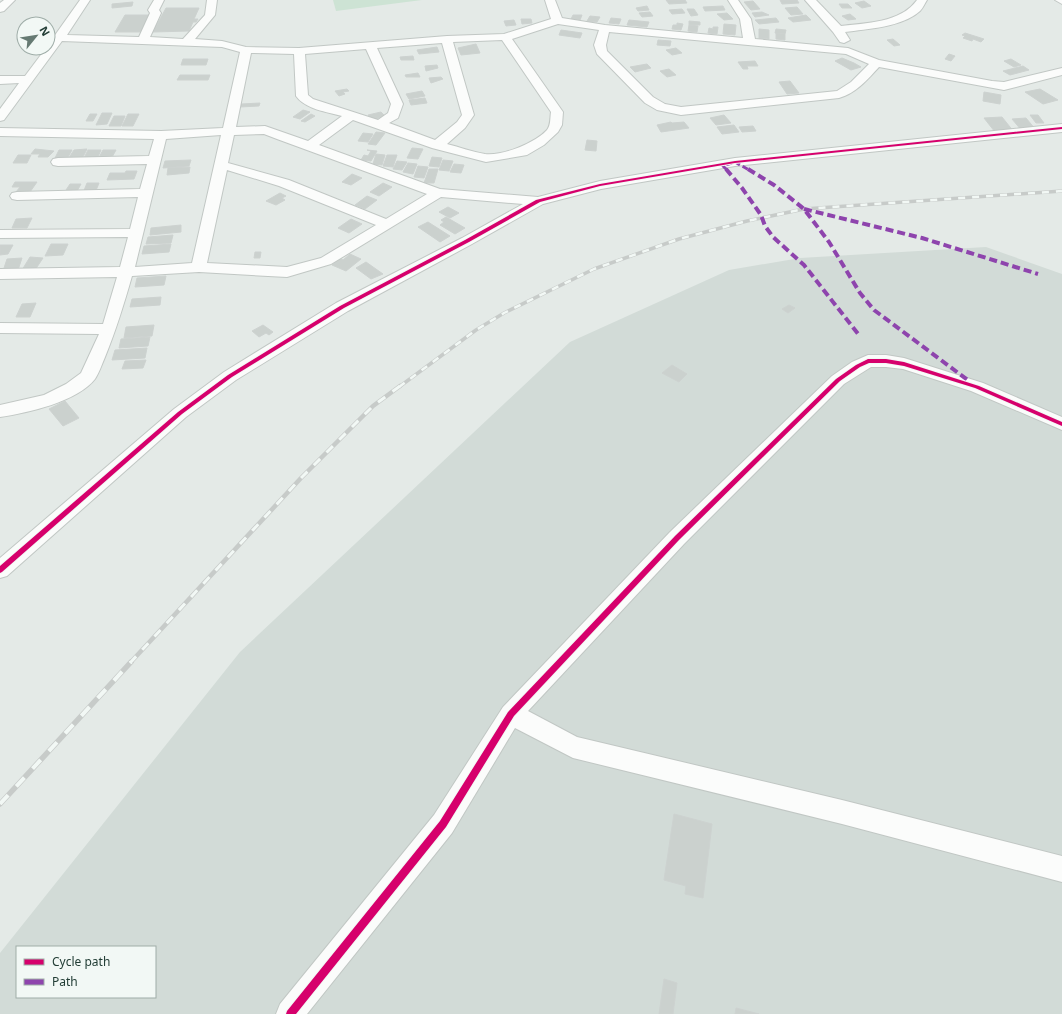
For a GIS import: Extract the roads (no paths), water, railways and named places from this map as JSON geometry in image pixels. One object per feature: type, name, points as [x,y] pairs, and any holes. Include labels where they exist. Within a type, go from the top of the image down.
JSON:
[{"type":"street","points":[[0,9],[10,0]]},
{"type":"street","points":[[0,117],[59,38],[85,0]]},
{"type":"street","points":[[143,40],[156,13],[153,10],[159,0]]},
{"type":"street","points":[[186,42],[198,31],[210,15],[212,0]]},
{"type":"street","points":[[550,0],[557,21]]},
{"type":"street","points":[[733,0],[746,18],[750,29],[749,41]]},
{"type":"street","points":[[810,0],[838,30],[848,51]]},
{"type":"street","points":[[838,30],[904,17],[915,9],[922,0]]},
{"type":"street","points":[[59,38],[186,42],[222,44],[246,50],[299,51],[447,39],[505,37],[557,21],[605,28],[848,51],[876,63],[992,85],[1004,86],[1062,71]]},
{"type":"street","points":[[605,28],[600,45],[601,52],[649,100],[661,107],[681,111],[839,94],[857,84],[876,63]]},
{"type":"street","points":[[299,51],[302,96],[309,102],[437,145],[480,157],[497,157],[522,152],[539,142],[552,132],[556,126],[557,112],[505,37]]},
{"type":"street","points":[[437,145],[461,125],[468,115],[447,39]]},
{"type":"street","points":[[370,46],[398,104],[394,114],[378,124]]},
{"type":"street","points":[[199,267],[246,50]]},
{"type":"street","points":[[0,80],[28,79]]},
{"type":"street","points":[[310,146],[351,115]]},
{"type":"street","points":[[0,570],[180,413],[230,376],[342,307],[467,241],[538,201],[600,185],[735,162],[1062,128]]},
{"type":"street","points":[[0,132],[161,135],[265,130],[438,194],[538,201]]},
{"type":"street","points":[[0,411],[49,400],[72,388],[88,376],[109,329],[126,272],[161,135]]},
{"type":"street","points":[[58,162],[155,160]]},
{"type":"street","points":[[220,165],[274,179],[387,224]]},
{"type":"street","points":[[17,196],[146,193]]},
{"type":"street","points":[[0,274],[126,272],[199,267],[287,272],[326,261],[438,194]]},
{"type":"street","points":[[0,234],[136,233]]},
{"type":"street","points":[[0,328],[109,329]]},
{"type":"street","points":[[290,1014],[443,824],[511,714],[677,538],[838,380],[868,361],[886,361],[904,364],[977,387],[1062,424]]},
{"type":"street","points":[[511,714],[573,747],[850,814],[1062,869]]},
{"type":"railway","points":[[399,387],[476,330],[504,313],[594,269],[679,239],[747,221],[804,209],[1062,191]]},
{"type":"railway","points":[[130,663],[301,478],[373,406],[400,386]]},
{"type":"railway","points":[[0,804],[131,662]]}]
